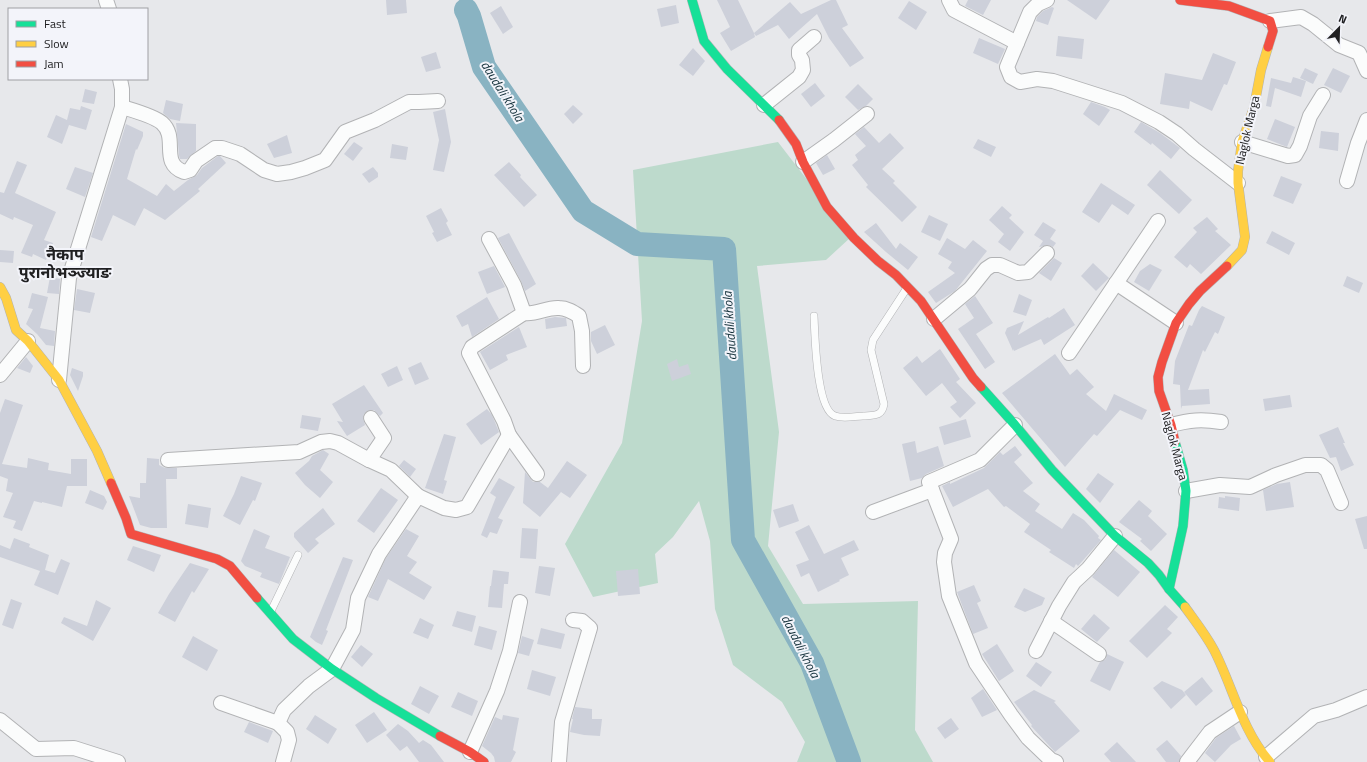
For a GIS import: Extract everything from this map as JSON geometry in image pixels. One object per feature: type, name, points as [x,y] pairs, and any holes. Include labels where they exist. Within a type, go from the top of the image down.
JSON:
[{"type":"street","points":[[692,0],[704,41],[727,69],[781,122],[796,144],[803,162],[828,207],[850,233],[878,261],[908,286],[934,319],[972,378],[1015,425],[1052,470],[1115,536],[1148,563],[1182,603],[1214,650],[1240,712],[1260,751],[1268,760],[1314,716],[1336,710],[1367,697]]},
{"type":"street","points":[[949,0],[954,10],[1017,43]]},
{"type":"street","points":[[1047,0],[1038,4],[1030,12],[1007,67],[1011,77],[1020,82],[1037,79],[1053,81],[1122,103],[1159,122],[1177,134],[1238,183]]},
{"type":"street","points":[[1180,0],[1229,6],[1270,21],[1301,17],[1313,24],[1339,44],[1359,53],[1367,71]]},
{"type":"street","name":"Naglok Marga","points":[[1169,589],[1183,526],[1186,491],[1183,470],[1171,425],[1159,391],[1158,377],[1176,323],[1200,291],[1242,250],[1244,237],[1238,170],[1242,142],[1254,107],[1261,70],[1273,31],[1270,21]]},
{"type":"street","points":[[764,105],[799,76],[803,70],[799,50],[814,37]]},
{"type":"street","points":[[59,380],[70,278],[122,107],[120,80]]},
{"type":"street","points":[[1242,142],[1288,156],[1295,155],[1300,146],[1310,116],[1323,96]]},
{"type":"street","points":[[122,107],[139,112],[162,123],[168,130],[170,158],[177,170],[184,172],[190,170],[196,161],[215,148],[222,148],[240,154],[264,170],[277,174],[305,168],[325,160],[345,132],[375,120],[409,102],[438,101]]},
{"type":"street","points":[[803,162],[867,114]]},
{"type":"street","points":[[1347,181],[1358,143],[1367,120]]},
{"type":"street","points":[[1069,353],[1158,222]]},
{"type":"street","points":[[489,239],[514,285],[524,313]]},
{"type":"street","points":[[934,319],[970,289],[986,269],[992,265],[1000,265],[1018,272],[1028,272],[1047,253]]},
{"type":"street","points":[[1116,283],[1176,323]]},
{"type":"street","points":[[0,287],[6,298],[16,330],[28,342],[59,380],[97,451],[126,518],[131,534],[217,559],[230,566],[293,639],[332,668],[400,713],[470,752],[484,762]]},
{"type":"street","points":[[537,474],[509,435],[504,421],[469,353],[472,347],[524,313],[530,314],[558,308],[569,310],[580,316],[583,366]]},
{"type":"street","points":[[0,375],[28,342]]},
{"type":"street","points":[[369,460],[384,438],[371,418]]},
{"type":"street","points":[[1171,425],[1190,420],[1221,422]]},
{"type":"street","points":[[1015,425],[980,460],[929,482],[951,539],[945,554],[944,562],[949,596],[976,663],[1010,715],[1028,738],[1051,760],[1056,762]]},
{"type":"street","points":[[168,460],[300,452],[321,442],[330,441],[338,443],[391,470],[418,496],[444,508],[456,510],[468,506],[509,435]]},
{"type":"street","points":[[1186,491],[1220,486],[1250,487],[1276,475],[1305,465],[1321,464],[1327,470],[1341,504]]},
{"type":"street","points":[[873,512],[932,490]]},
{"type":"street","points":[[278,723],[284,710],[309,686],[332,668],[353,630],[358,598],[379,554],[418,496]]},
{"type":"street","points":[[1036,651],[1051,621],[1074,582],[1088,569],[1115,536]]},
{"type":"street","points":[[470,752],[497,691],[510,652],[520,602]]},
{"type":"street","points":[[559,762],[562,722],[590,628],[582,621],[572,620]]},
{"type":"street","points":[[1051,621],[1099,654]]},
{"type":"street","points":[[221,703],[278,723],[287,732],[289,740],[283,762]]},
{"type":"street","points":[[1187,762],[1210,732],[1240,712]]},
{"type":"street","points":[[0,720],[36,749],[74,748],[118,762]]},
{"type":"lane","points":[[814,316],[821,393],[828,409],[834,416],[844,417],[878,414],[883,410],[884,404],[871,350],[873,340],[908,286]]},
{"type":"lane","points":[[270,612],[298,555]]},
{"type":"green space","points":[[778,142],[851,237],[826,260],[757,266],[779,432],[768,546],[803,604],[918,601],[915,730],[933,762],[797,762],[805,742],[782,702],[733,665],[715,609],[710,541],[699,501],[673,537],[655,554],[658,583],[593,597],[565,544],[622,443],[642,321],[633,170]]},
{"type":"building","points":[[386,0],[406,0],[407,13],[387,15]]},
{"type":"building","points":[[717,0],[738,0],[755,37],[731,51],[720,33],[730,27]]},
{"type":"building","points":[[831,0],[836,0],[848,25],[842,28],[864,58],[850,67],[829,38],[817,14],[789,39],[778,25],[756,36],[754,33],[790,2],[801,14]]},
{"type":"building","points":[[968,0],[991,0],[983,15],[965,6]]},
{"type":"building","points":[[1067,0],[1110,0],[1096,20]]},
{"type":"building","points":[[909,1],[927,12],[916,30],[898,18]]},
{"type":"building","points":[[676,5],[679,23],[661,27],[657,9]]},
{"type":"building","points":[[501,6],[513,27],[503,34],[490,13]]},
{"type":"building","points":[[1052,7],[1054,8],[1048,25],[1036,21],[1037,17],[1043,11]]},
{"type":"building","points":[[1058,36],[1084,39],[1082,59],[1056,56]]},
{"type":"building","points":[[979,38],[1005,49],[998,64],[973,53]]},
{"type":"building","points":[[693,48],[705,61],[693,76],[679,65]]},
{"type":"building","points":[[436,52],[441,68],[426,72],[421,57]]},
{"type":"building","points":[[1213,53],[1236,62],[1227,85],[1224,84],[1212,111],[1190,101],[1189,109],[1160,104],[1165,73],[1202,80]]},
{"type":"building","points":[[1305,68],[1318,74],[1313,84],[1300,78]]},
{"type":"building","points":[[1333,68],[1350,76],[1341,93],[1324,85]]},
{"type":"building","points":[[1293,77],[1306,81],[1301,97],[1275,88],[1271,107],[1266,106],[1271,78],[1291,83]]},
{"type":"building","points":[[815,83],[825,96],[811,107],[801,94]]},
{"type":"building","points":[[858,84],[873,99],[866,106],[858,110],[845,97]]},
{"type":"building","points":[[85,89],[97,92],[94,104],[82,102]]},
{"type":"building","points":[[166,100],[183,104],[180,121],[170,119],[163,113]]},
{"type":"building","points":[[1091,102],[1110,110],[1099,126],[1083,114]]},
{"type":"building","points":[[573,105],[583,114],[573,124],[564,114]]},
{"type":"building","points":[[81,106],[92,110],[86,130],[69,125],[62,144],[47,137],[56,115],[67,120],[70,108],[80,110]]},
{"type":"building","points":[[445,109],[451,142],[444,172],[433,170],[439,140],[433,112]]},
{"type":"building","points":[[1275,119],[1295,127],[1287,147],[1267,139]]},
{"type":"building","points":[[1141,122],[1160,133],[1180,148],[1171,159],[1152,143],[1151,145],[1134,132]]},
{"type":"building","points":[[176,123],[196,124],[196,151],[187,159],[180,159]]},
{"type":"building","points":[[126,124],[143,132],[143,136],[137,150],[136,149],[127,179],[157,196],[166,184],[174,191],[197,175],[202,168],[218,156],[220,156],[226,163],[198,189],[200,191],[165,220],[144,208],[135,226],[113,215],[102,241],[91,237]]},
{"type":"building","points":[[864,127],[879,143],[890,133],[904,148],[882,169],[895,181],[893,183],[917,207],[902,222],[866,187],[868,185],[852,165],[858,160],[855,155],[866,146],[855,134]]},
{"type":"building","points":[[1321,131],[1339,133],[1338,151],[1319,148]]},
{"type":"building","points":[[287,135],[292,153],[274,158],[267,144]]},
{"type":"building","points":[[978,139],[996,147],[991,157],[973,148]]},
{"type":"building","points":[[354,142],[363,148],[353,161],[344,154]]},
{"type":"building","points":[[392,144],[408,147],[406,160],[390,158]]},
{"type":"building","points":[[827,155],[835,169],[823,175],[816,163]]},
{"type":"building","points":[[17,161],[27,165],[15,193],[56,212],[44,240],[53,243],[46,260],[33,254],[32,257],[21,253],[33,225],[14,217],[13,220],[0,214],[0,192],[4,193]]},
{"type":"building","points":[[509,162],[521,175],[520,177],[537,195],[524,207],[494,175]]},
{"type":"building","points":[[75,167],[93,173],[85,197],[66,189]]},
{"type":"building","points":[[373,167],[378,173],[378,177],[369,183],[362,174]]},
{"type":"building","points":[[1160,170],[1192,200],[1179,214],[1147,185]]},
{"type":"building","points":[[1281,176],[1302,184],[1293,204],[1273,196]]},
{"type":"building","points":[[1101,183],[1135,205],[1128,215],[1112,204],[1099,223],[1082,212]]},
{"type":"building","points":[[1002,206],[1012,215],[1009,218],[1024,232],[1010,251],[998,242],[1004,234],[989,220]]},
{"type":"building","points":[[441,208],[448,221],[446,223],[452,235],[437,242],[426,216]]},
{"type":"building","points":[[929,215],[948,224],[940,241],[921,232]]},
{"type":"building","points":[[1207,217],[1218,229],[1215,231],[1231,245],[1201,274],[1190,264],[1187,268],[1174,257],[1197,232],[1193,228]]},
{"type":"building","points":[[1043,222],[1056,230],[1050,239],[1056,243],[1053,247],[1049,245],[1039,247],[1043,241],[1034,235]]},
{"type":"building","points":[[876,223],[896,249],[900,243],[918,257],[908,270],[864,232]]},
{"type":"building","points":[[1272,231],[1295,243],[1289,255],[1266,243]]},
{"type":"building","points":[[509,233],[536,284],[525,291],[498,238]]},
{"type":"building","points":[[947,238],[965,249],[973,240],[987,251],[955,291],[936,303],[928,292],[955,273],[948,268],[952,262],[938,254]]},
{"type":"building","points":[[0,250],[14,251],[13,263],[0,262]]},
{"type":"building","points":[[1054,258],[1062,263],[1051,281],[1039,273]]},
{"type":"building","points":[[1093,263],[1109,278],[1096,291],[1081,276]]},
{"type":"building","points":[[1150,264],[1162,270],[1149,291],[1134,282],[1140,271]]},
{"type":"building","points":[[494,266],[505,287],[487,294],[478,272]]},
{"type":"building","points":[[1347,276],[1363,283],[1359,293],[1343,286]]},
{"type":"building","points":[[50,277],[60,279],[59,294],[47,293]]},
{"type":"building","points":[[77,289],[95,293],[90,313],[74,310]]},
{"type":"building","points":[[32,293],[48,297],[40,328],[55,331],[54,346],[46,345],[26,324],[33,309],[28,308]]},
{"type":"building","points":[[1019,294],[1032,300],[1026,316],[1013,312]]},
{"type":"building","points":[[975,296],[993,323],[976,334],[995,362],[985,369],[958,329],[974,318],[965,304]]},
{"type":"building","points":[[487,297],[499,319],[472,337],[468,324],[462,327],[456,316]]},
{"type":"building","points":[[1202,306],[1225,317],[1218,334],[1215,332],[1205,352],[1203,350],[1188,390],[1209,389],[1210,404],[1182,406],[1181,409],[1180,385],[1173,384],[1175,361],[1189,325],[1192,326]]},
{"type":"building","points":[[1064,308],[1075,325],[1044,345],[1041,339],[1014,351],[1013,349],[1013,351],[1005,333],[1007,328],[1024,321],[1018,335]]},
{"type":"building","points":[[555,317],[566,318],[567,326],[546,329],[545,319]]},
{"type":"building","points":[[605,325],[615,345],[597,354],[591,341],[591,332]]},
{"type":"building","points":[[519,327],[527,347],[506,355],[508,360],[490,370],[480,352]]},
{"type":"building","points":[[940,349],[960,379],[956,382],[976,403],[960,418],[950,407],[957,402],[942,383],[926,396],[903,368],[917,356],[922,363]]},
{"type":"building","points":[[1055,354],[1070,375],[1077,369],[1094,387],[1086,394],[1106,411],[1114,394],[1147,410],[1142,420],[1120,410],[1097,436],[1094,434],[1065,467],[1002,393]]},
{"type":"building","points":[[26,357],[33,366],[30,373],[17,368]]},
{"type":"building","points":[[677,359],[679,367],[688,364],[691,374],[672,381],[667,364]]},
{"type":"building","points":[[421,362],[429,379],[415,385],[408,368]]},
{"type":"building","points":[[397,366],[403,380],[388,387],[381,374]]},
{"type":"building","points":[[72,368],[83,372],[78,391],[70,375]]},
{"type":"building","points":[[364,385],[383,413],[380,416],[374,410],[367,411],[363,418],[365,425],[347,436],[337,421],[343,422],[332,404]]},
{"type":"building","points":[[1290,395],[1292,407],[1265,411],[1263,399]]},
{"type":"building","points":[[5,399],[23,405],[2,464],[27,468],[28,458],[49,463],[48,470],[71,474],[71,459],[87,459],[87,486],[67,486],[62,507],[34,501],[22,531],[13,528],[16,521],[3,517],[13,493],[6,491],[8,479],[0,476],[0,413]]},
{"type":"building","points":[[487,409],[492,415],[499,432],[481,445],[466,424]]},
{"type":"building","points":[[302,415],[321,418],[318,431],[300,428]]},
{"type":"building","points":[[966,419],[971,437],[944,445],[939,427]]},
{"type":"building","points":[[1338,427],[1345,443],[1343,443],[1354,465],[1341,471],[1336,457],[1330,458],[1319,435]]},
{"type":"building","points":[[444,434],[456,437],[444,480],[447,481],[443,494],[425,488]]},
{"type":"building","points":[[915,441],[917,453],[938,446],[944,466],[926,474],[922,478],[910,481],[902,444]]},
{"type":"building","points":[[1015,446],[1022,455],[1014,462],[1033,483],[1023,491],[1040,504],[1035,511],[1062,529],[1073,513],[1084,520],[1099,536],[1098,538],[1101,540],[1078,566],[1076,564],[1074,568],[1049,552],[1051,550],[1024,532],[1030,524],[1006,506],[1004,507],[988,489],[953,507],[942,486],[950,482],[950,484],[984,468],[1000,452],[1003,455]]},
{"type":"building","points":[[323,450],[329,454],[320,470],[333,482],[320,498],[305,485],[295,473],[309,461],[312,456]]},
{"type":"building","points":[[147,458],[159,459],[159,465],[165,468],[177,468],[177,479],[166,479],[167,528],[151,528],[140,525],[129,496],[140,498],[140,483],[146,483]]},
{"type":"building","points":[[404,460],[416,469],[410,477],[399,466]]},
{"type":"building","points":[[567,461],[587,475],[570,498],[561,492],[540,517],[523,503],[525,472],[533,482],[540,482],[548,488]]},
{"type":"building","points":[[1098,473],[1114,484],[1100,503],[1086,489]]},
{"type":"building","points":[[241,476],[262,483],[255,501],[253,500],[240,525],[223,516]]},
{"type":"building","points":[[499,478],[515,487],[498,518],[503,520],[497,534],[490,532],[487,538],[481,535],[496,497],[490,493]]},
{"type":"building","points":[[1290,482],[1294,507],[1266,511],[1263,490],[1277,484]]},
{"type":"building","points":[[381,488],[398,500],[374,533],[357,521]]},
{"type":"building","points":[[90,490],[104,496],[107,502],[103,510],[85,503]]},
{"type":"building","points":[[1225,496],[1240,498],[1239,511],[1218,508],[1219,497],[1225,498]]},
{"type":"building","points":[[1139,500],[1152,511],[1148,516],[1167,534],[1151,551],[1140,541],[1142,539],[1119,522]]},
{"type":"building","points":[[188,504],[211,508],[208,528],[185,524]]},
{"type":"building","points":[[793,504],[799,521],[779,528],[773,510]]},
{"type":"building","points":[[323,508],[335,524],[315,539],[319,543],[308,553],[294,537],[294,533]]},
{"type":"building","points":[[1367,516],[1367,549],[1364,549],[1355,519]]},
{"type":"building","points":[[809,525],[824,554],[854,540],[859,550],[841,558],[849,575],[818,592],[809,573],[801,577],[796,565],[809,560],[795,532]]},
{"type":"building","points":[[522,528],[538,529],[536,559],[520,558]]},
{"type":"building","points":[[254,529],[270,536],[265,548],[290,557],[279,584],[260,577],[262,573],[245,566],[241,561]]},
{"type":"building","points":[[406,529],[419,536],[407,556],[417,562],[409,573],[432,587],[424,600],[388,579],[378,601],[368,597],[386,558]]},
{"type":"building","points":[[14,538],[30,544],[29,547],[49,555],[45,570],[55,573],[61,559],[70,563],[58,595],[34,585],[40,571],[0,557],[0,545],[10,549]]},
{"type":"building","points":[[133,546],[161,555],[154,572],[127,560]]},
{"type":"building","points":[[1114,550],[1140,572],[1118,597],[1092,577]]},
{"type":"building","points":[[343,557],[353,560],[326,630],[328,631],[322,645],[310,637]]},
{"type":"building","points":[[190,563],[209,569],[194,593],[192,591],[175,622],[158,613]]},
{"type":"building","points":[[539,566],[555,568],[550,596],[535,593]]},
{"type":"building","points":[[638,569],[640,594],[618,596],[616,571]]},
{"type":"building","points":[[493,570],[509,572],[508,584],[504,584],[502,608],[488,607]]},
{"type":"building","points":[[974,585],[981,601],[977,603],[988,628],[973,634],[957,592]]},
{"type":"building","points":[[1024,588],[1045,598],[1042,605],[1025,612],[1014,607]]},
{"type":"building","points":[[11,599],[22,603],[13,629],[2,625]]},
{"type":"building","points":[[96,600],[111,608],[93,641],[61,623],[64,617],[87,626]]},
{"type":"building","points":[[1165,605],[1178,617],[1167,629],[1172,633],[1147,658],[1129,641]]},
{"type":"building","points":[[457,611],[476,616],[472,632],[452,626]]},
{"type":"building","points":[[1094,614],[1110,628],[1097,642],[1081,629]]},
{"type":"building","points":[[420,618],[434,625],[428,639],[413,633]]},
{"type":"building","points":[[479,626],[497,631],[492,650],[474,645]]},
{"type":"building","points":[[541,628],[565,634],[561,649],[537,644]]},
{"type":"building","points":[[193,636],[218,650],[207,671],[182,657]]},
{"type":"building","points":[[522,636],[534,640],[529,656],[518,653]]},
{"type":"building","points":[[997,644],[1014,671],[999,681],[982,654]]},
{"type":"building","points":[[361,645],[373,654],[362,667],[351,657]]},
{"type":"building","points":[[1107,654],[1124,662],[1110,691],[1090,681],[1100,662],[1106,659]]},
{"type":"building","points":[[1036,662],[1052,672],[1041,687],[1026,676]]},
{"type":"building","points":[[532,670],[556,677],[550,696],[527,689]]},
{"type":"building","points":[[1202,677],[1213,691],[1196,706],[1184,692]]},
{"type":"building","points":[[1162,681],[1182,690],[1186,695],[1171,709],[1153,688]]},
{"type":"building","points":[[420,686],[439,696],[429,714],[411,704]]},
{"type":"building","points":[[983,689],[997,710],[982,717],[971,698]]},
{"type":"building","points":[[1034,690],[1056,701],[1054,702],[1080,731],[1055,752],[1031,726],[1032,725],[1014,702]]},
{"type":"building","points":[[458,692],[478,701],[472,716],[451,707]]},
{"type":"building","points":[[575,707],[592,709],[592,719],[602,719],[600,736],[570,732]]},
{"type":"building","points":[[374,712],[387,730],[367,743],[355,725]]},
{"type":"building","points":[[315,715],[337,729],[328,744],[306,729]]},
{"type":"building","points":[[503,715],[519,718],[513,750],[516,752],[511,762],[495,762],[491,753],[482,746],[495,717],[502,720]]},
{"type":"building","points":[[951,718],[959,729],[945,739],[937,728]]},
{"type":"building","points":[[249,722],[273,731],[268,743],[244,732]]},
{"type":"building","points":[[398,724],[408,731],[419,743],[423,740],[431,745],[444,762],[419,762],[407,746],[400,751],[386,735]]},
{"type":"building","points":[[1234,726],[1241,739],[1231,745],[1215,762],[1205,753],[1216,738]]},
{"type":"building","points":[[1167,740],[1181,756],[1179,762],[1166,762],[1156,749]]},
{"type":"building","points":[[1117,742],[1136,762],[1111,762],[1104,754]]},
{"type":"waterway","name":"daudali khola","points":[[466,10],[484,67],[583,211],[637,244],[724,249],[743,540],[812,663],[849,762]]},
{"type":"traffic: fast","points":[[692,0],[704,41],[727,69],[779,120]]},
{"type":"traffic: fast","points":[[981,387],[1052,470],[1115,536],[1148,563],[1185,607]]},
{"type":"traffic: fast","points":[[1169,589],[1183,526],[1186,491],[1183,470],[1175,442]]},
{"type":"traffic: fast","points":[[257,598],[293,639],[332,669],[376,698],[440,736]]},
{"type":"traffic: slow","points":[[1227,266],[1242,250],[1245,237],[1238,183],[1238,171],[1242,142],[1254,107],[1261,70],[1268,47]]},
{"type":"traffic: slow","points":[[0,287],[6,298],[16,330],[28,341],[59,380],[97,451],[111,483]]},
{"type":"traffic: slow","points":[[1185,607],[1204,633],[1214,650],[1245,723],[1260,750],[1270,762]]},
{"type":"traffic: jam","points":[[1180,0],[1229,6],[1270,21],[1273,31],[1268,47]]},
{"type":"traffic: jam","points":[[779,120],[796,144],[803,162],[827,207],[854,238],[878,261],[896,275],[921,301],[973,378],[981,387]]},
{"type":"traffic: jam","points":[[1175,442],[1171,425],[1159,391],[1158,377],[1162,362],[1176,323],[1200,291],[1227,266]]},
{"type":"traffic: jam","points":[[111,483],[131,534],[217,559],[230,566],[257,598]]},
{"type":"traffic: jam","points":[[440,736],[470,752],[484,762]]},
{"type":"district","name":"नैकाप पुरानोभञ्ज्याङ","points":[[65,263]]}]
